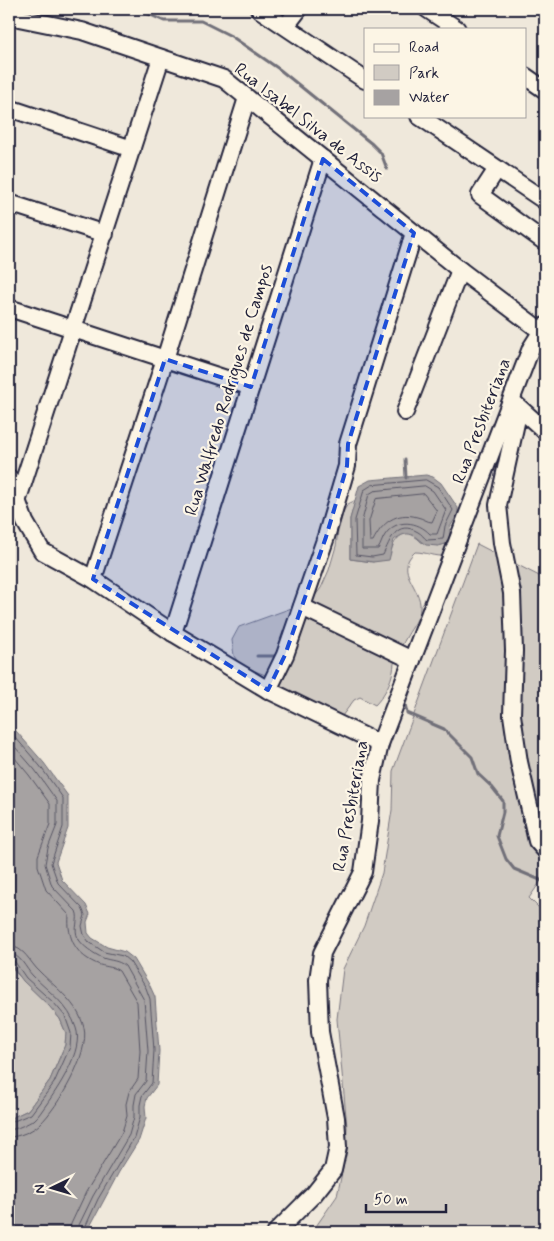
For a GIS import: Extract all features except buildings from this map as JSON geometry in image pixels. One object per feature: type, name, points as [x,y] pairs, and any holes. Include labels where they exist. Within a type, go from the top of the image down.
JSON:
[{"type":"street","points":[[259,9],[364,79]]},
{"type":"street","points":[[286,26],[300,9]]},
{"type":"street","points":[[427,9],[455,28]]},
{"type":"street","name":"Rua Isabel Silva de Assis","points":[[11,15],[82,31],[224,79],[460,270],[544,330]]},
{"type":"street","points":[[17,502],[161,58]]},
{"type":"street","points":[[526,77],[545,90]]},
{"type":"street","points":[[93,579],[247,98]]},
{"type":"street","points":[[9,108],[132,149]]},
{"type":"street","points":[[422,118],[545,201]]},
{"type":"street","name":"Rua Walfredo Rodrigues de Campos","points":[[173,633],[322,159]]},
{"type":"street","points":[[497,169],[480,195],[545,242]]},
{"type":"street","points":[[9,203],[105,234]]},
{"type":"street","points":[[268,690],[285,655],[326,537],[347,466],[348,444],[414,233]]},
{"type":"street","points":[[405,412],[460,270]]},
{"type":"street","points":[[9,308],[251,387]]},
{"type":"street","name":"Rua Presbiteriana","points":[[276,1232],[314,1194],[333,1170],[338,1147],[336,1118],[320,1032],[318,980],[322,953],[363,872],[370,821],[372,780],[380,744],[515,405],[531,348],[544,330]]},
{"type":"street","points":[[515,405],[545,431]]},
{"type":"street","points":[[515,405],[498,505],[502,543],[512,593],[514,651],[512,715],[519,762],[537,841],[545,850]]},
{"type":"street","points":[[9,478],[25,522],[42,550],[93,579],[173,633],[268,690],[380,744]]},
{"type":"street","points":[[302,607],[412,660]]},
{"type":"highlighted area","points":[[323,159],[414,233],[348,444],[347,466],[326,537],[285,655],[268,690],[93,579],[165,359],[251,387]]},
{"type":"green space","points":[[356,500],[350,519],[350,559],[373,562],[390,554],[398,538],[407,533],[416,537],[421,542],[438,546],[449,543],[446,556],[415,552],[409,559],[407,573],[419,600],[420,612],[417,619],[394,662],[393,673],[381,698],[375,705],[360,697],[354,700],[339,720],[314,712],[268,676],[238,662],[234,656],[232,640],[239,627],[311,601],[321,588],[329,570],[344,510],[348,504]]},
{"type":"green space","points":[[477,544],[545,579],[545,875],[529,898],[545,914],[545,1232],[312,1232],[337,1196],[345,1159],[347,1127],[337,1019],[343,969],[364,926],[382,873],[392,810],[393,771]]},
{"type":"green space","points":[[9,962],[16,973],[60,1019],[66,1033],[65,1045],[50,1080],[28,1110],[9,1119]]},
{"type":"water","points":[[426,475],[433,477],[441,483],[458,508],[458,514],[450,527],[449,543],[438,546],[426,545],[414,536],[404,534],[394,540],[389,560],[373,562],[350,559],[350,519],[359,486],[370,480]]},
{"type":"water","points":[[9,723],[44,763],[68,796],[68,828],[56,862],[62,880],[86,905],[90,914],[87,922],[88,933],[92,938],[107,947],[125,952],[134,959],[155,997],[159,1051],[157,1085],[147,1098],[145,1106],[146,1118],[139,1140],[119,1172],[87,1232],[9,1232],[9,1119],[28,1110],[50,1080],[65,1045],[66,1033],[60,1019],[23,981],[9,962]]},
{"type":"waterway","points":[[137,9],[164,21],[201,21],[231,36],[279,69],[372,144],[381,153],[387,169]]},
{"type":"waterway","points":[[405,459],[406,478]]},
{"type":"waterway","points":[[257,656],[278,656]]},
{"type":"waterway","points":[[414,678],[405,704],[407,713],[444,729],[472,757],[478,774],[503,801],[503,812],[497,836],[506,859],[514,869],[545,882]]}]
